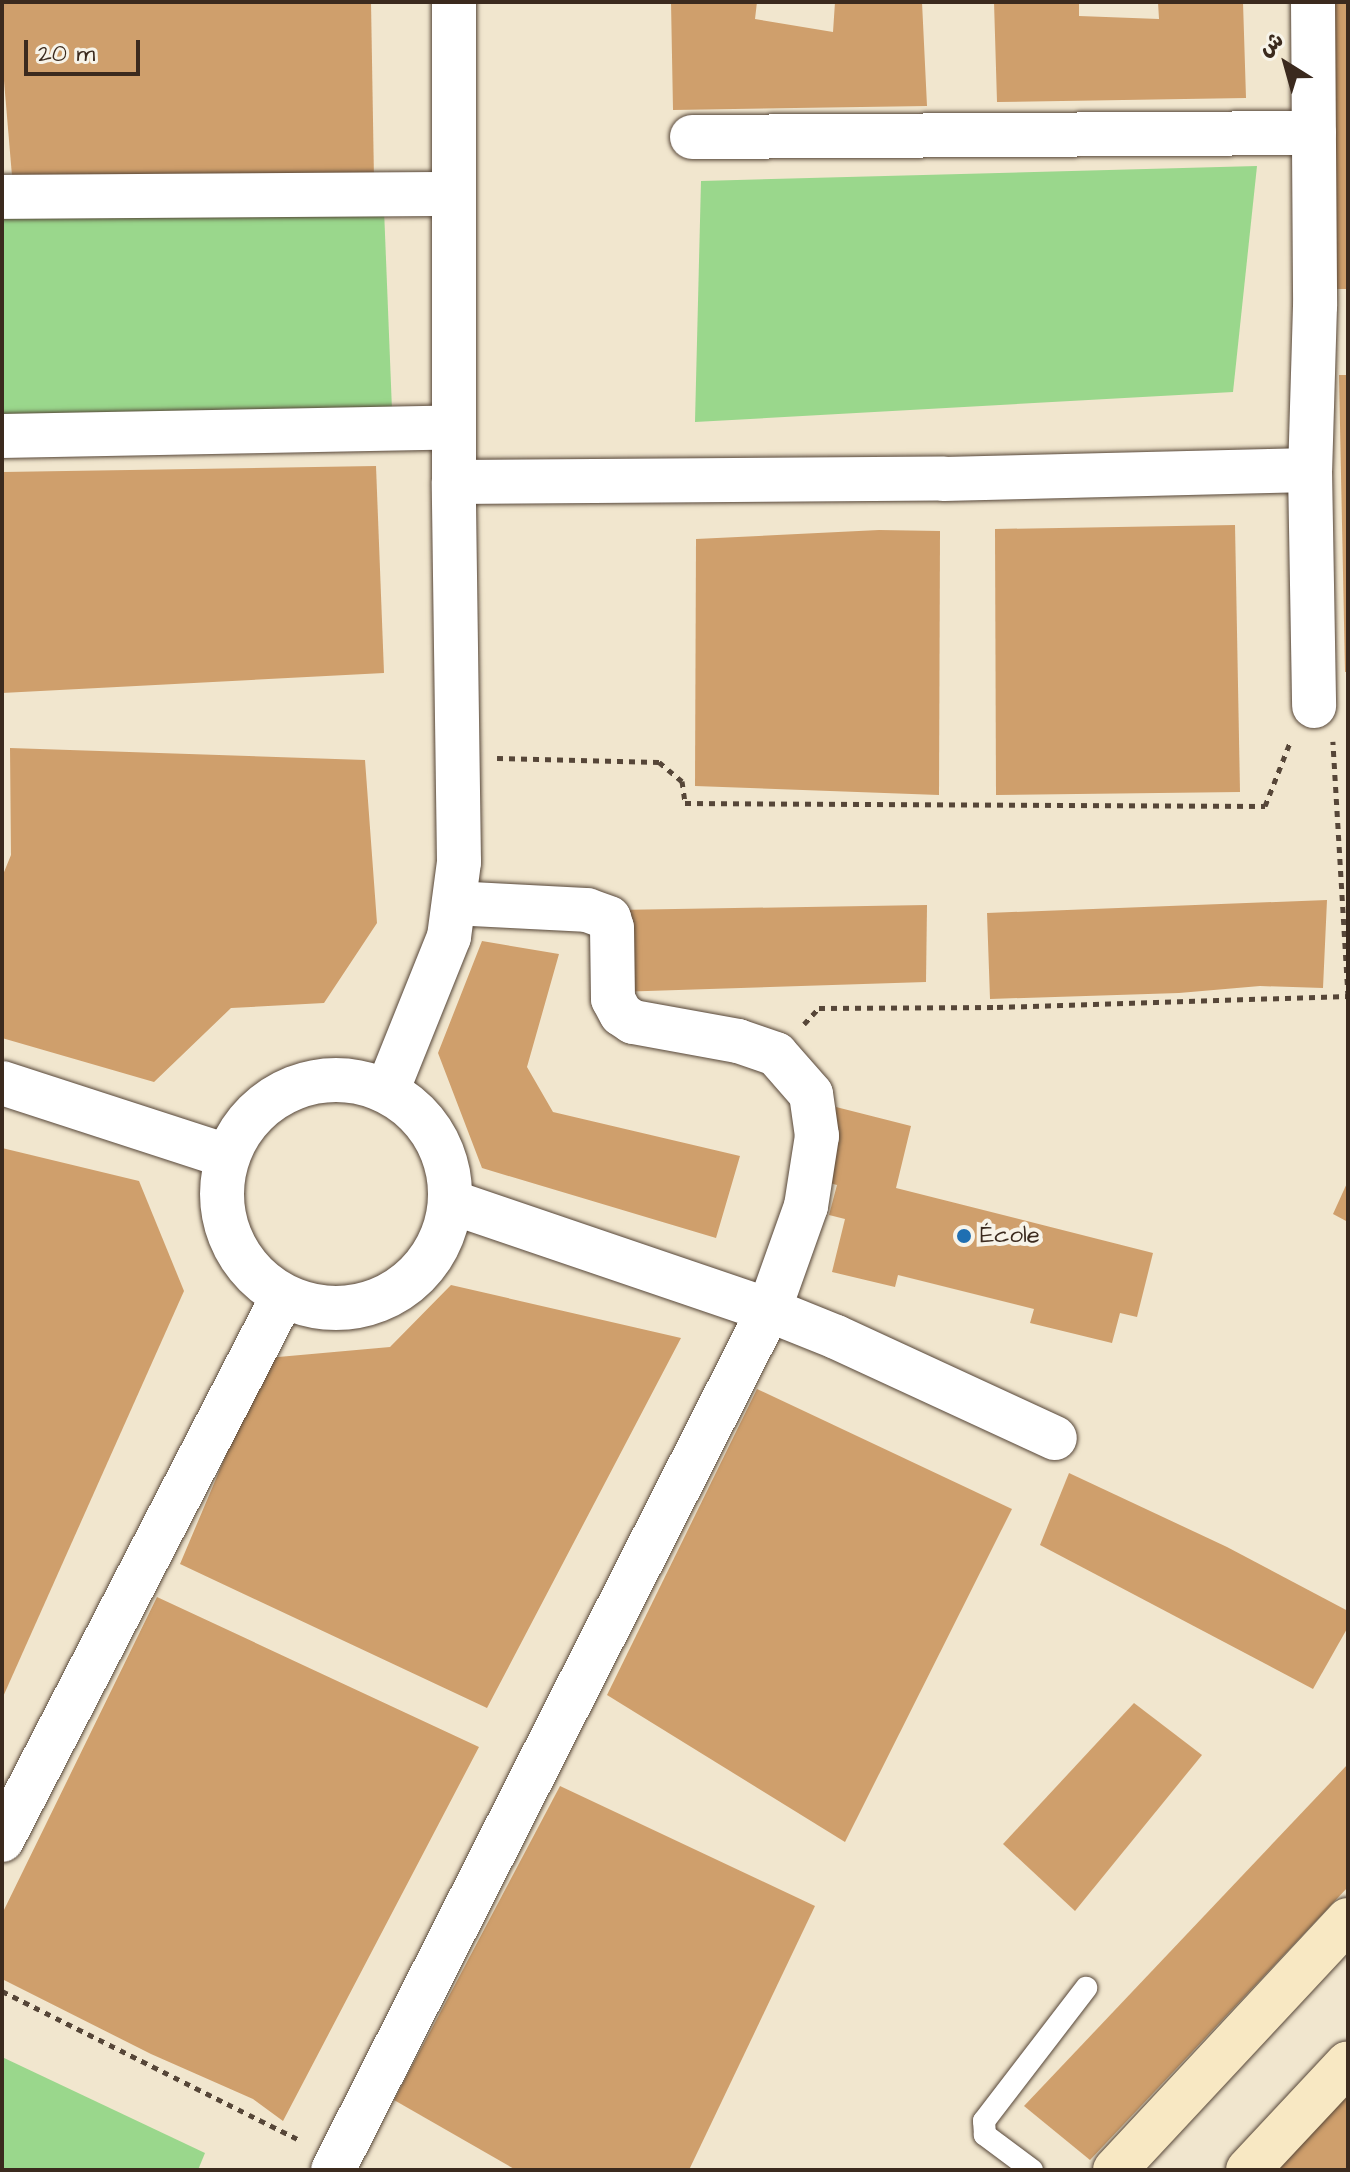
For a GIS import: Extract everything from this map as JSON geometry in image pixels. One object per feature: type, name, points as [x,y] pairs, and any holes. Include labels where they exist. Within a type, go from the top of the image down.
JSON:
[{"type":"street","points":[[387,1091],[437,972],[455,903],[460,758],[454,482],[454,2]]},
{"type":"street","points":[[1313,2],[1314,133],[1331,306],[1310,470],[1314,706]]},
{"type":"street","points":[[692,137],[1314,133]]},
{"type":"street","points":[[2,197],[453,194]]},
{"type":"street","points":[[2,436],[454,427]]},
{"type":"street","points":[[454,482],[944,479],[1310,470]]},
{"type":"street","points":[[335,2164],[769,1310],[806,1206],[817,1136],[811,1094],[776,1054],[738,1041],[627,1019],[613,999],[611,923],[597,911],[455,903]]},
{"type":"street","points":[[350,1080],[387,1091],[423,1118],[445,1157],[451,1202],[442,1238],[422,1271],[392,1294],[357,1308],[318,1308],[283,1296],[251,1272],[229,1237],[221,1197],[227,1156],[246,1123],[275,1097],[311,1082],[350,1080]]},
{"type":"street","points":[[2,1083],[227,1156]]},
{"type":"street","points":[[451,1202],[769,1310],[836,1337],[1055,1438]]},
{"type":"street","points":[[2,1840],[283,1296]]},
{"type":"street","points":[[1115,2170],[1348,1920]]},
{"type":"street","points":[[1248,2170],[1348,2063]]},
{"type":"lane","points":[[1032,2170],[985,2135],[984,2121],[1086,1988]]},
{"type":"path","points":[[460,758],[659,762],[682,781],[685,803],[1265,806],[1303,708],[1330,705],[1348,996],[997,1007],[819,1008],[776,1054]]},
{"type":"path","points":[[2,1991],[335,2164]]},
{"type":"green space","points":[[1257,166],[1233,392],[695,422],[701,181]]},
{"type":"green space","points":[[2,209],[384,209],[393,435],[2,443]]},
{"type":"green space","points":[[2,2057],[205,2153],[198,2170],[2,2170]]},
{"type":"building","points":[[2,2],[371,2],[374,180],[12,176],[2,57]]},
{"type":"building","points":[[671,2],[757,2],[755,19],[833,32],[835,2],[922,2],[927,106],[673,110]]},
{"type":"building","points":[[994,2],[1079,2],[1079,16],[1159,19],[1158,2],[1243,2],[1246,98],[997,102]]},
{"type":"building","points":[[1324,2],[1348,2],[1348,289],[1329,289]]},
{"type":"building","points":[[1339,375],[1348,375],[1348,672],[1345,672]]},
{"type":"building","points":[[376,466],[384,673],[2,693],[3,472]]},
{"type":"building","points":[[1235,525],[1240,792],[996,795],[995,529]]},
{"type":"building","points":[[879,530],[940,531],[939,795],[695,786],[696,539]]},
{"type":"building","points":[[10,748],[365,760],[377,923],[324,1003],[231,1008],[154,1082],[2,1038],[2,877],[11,855]]},
{"type":"building","points":[[1327,900],[1323,988],[1260,986],[1179,993],[990,999],[987,913]]},
{"type":"building","points":[[927,905],[926,982],[616,992],[616,910]]},
{"type":"building","points":[[482,941],[559,954],[527,1067],[553,1112],[740,1156],[716,1238],[482,1168],[438,1053]]},
{"type":"building","name":"École","points":[[836,1107],[911,1126],[896,1188],[1153,1253],[1137,1317],[1120,1313],[1112,1343],[1030,1323],[1034,1309],[898,1275],[895,1287],[832,1272],[845,1219],[829,1215],[837,1185],[818,1180]]},
{"type":"building","points":[[2,1148],[139,1181],[184,1291],[2,1699]]},
{"type":"building","points":[[1348,1181],[1348,1222],[1333,1214]]},
{"type":"building","points":[[451,1285],[681,1338],[487,1708],[180,1564],[267,1358],[390,1347]]},
{"type":"building","points":[[757,1389],[1012,1509],[845,1842],[607,1695]]},
{"type":"building","points":[[1069,1473],[1227,1547],[1348,1611],[1348,1627],[1313,1689],[1040,1545]]},
{"type":"building","points":[[157,1597],[479,1747],[283,2121],[253,2099],[151,2054],[2,1979],[2,1914]]},
{"type":"building","points":[[1134,1703],[1202,1755],[1075,1911],[1003,1844]]},
{"type":"building","points":[[1348,1764],[1348,1887],[1090,2160],[1024,2106]]},
{"type":"building","points":[[560,1786],[815,1906],[689,2170],[516,2170],[394,2100]]},
{"type":"building","points":[[1348,2091],[1348,2170],[1265,2170]]},
{"type":"place","name":"École","points":[[964,1236]]}]
